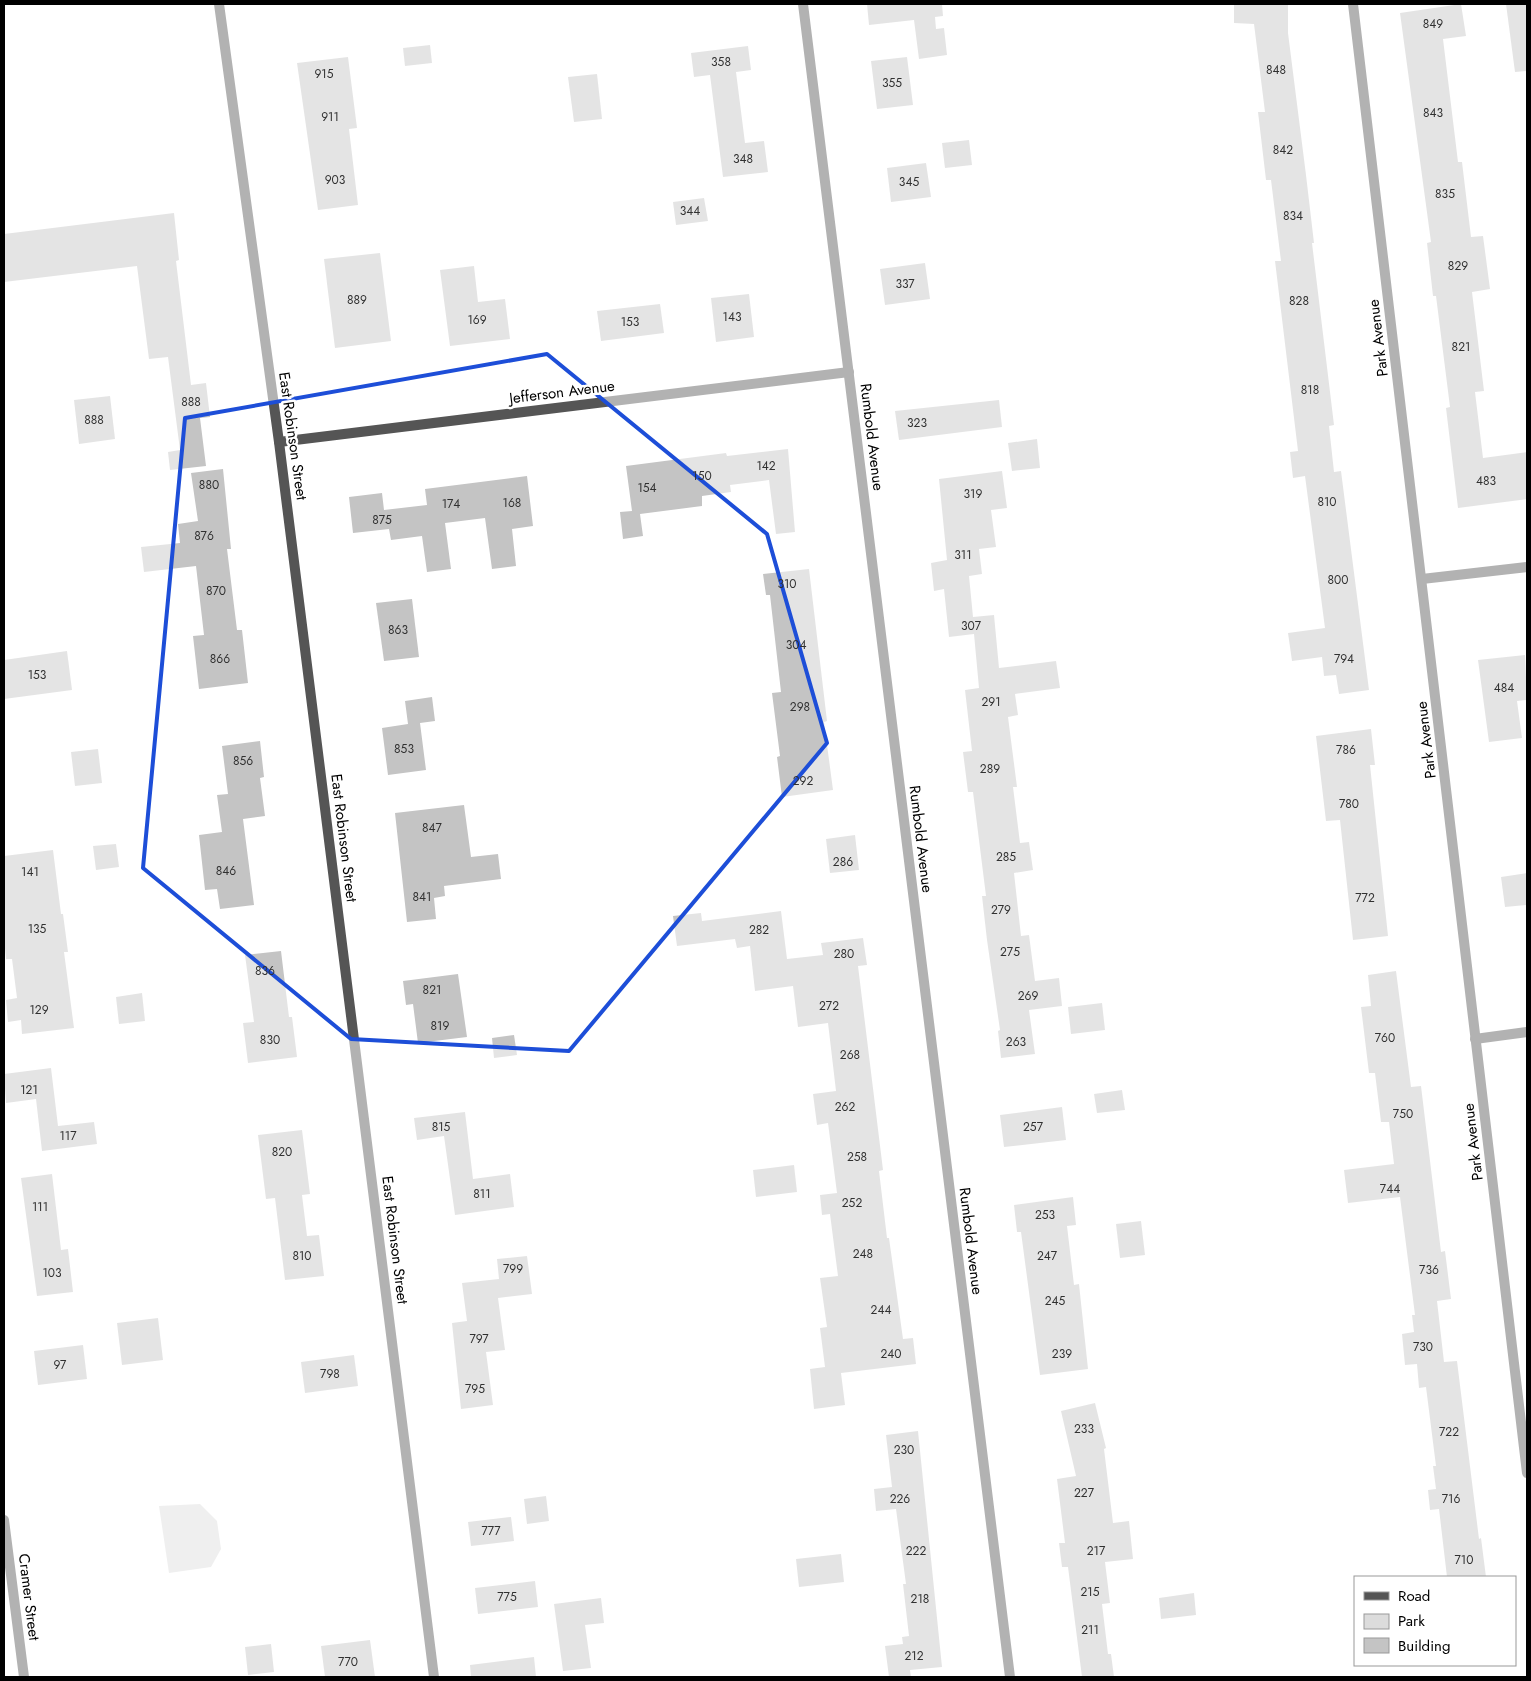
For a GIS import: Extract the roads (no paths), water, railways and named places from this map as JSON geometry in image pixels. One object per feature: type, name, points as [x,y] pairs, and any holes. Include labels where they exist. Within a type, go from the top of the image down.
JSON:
[{"type":"street","name":"East Robinson Street","points":[[220,4],[280,442],[434,1677]]},
{"type":"street","name":"Rumbold Avenue","points":[[803,4],[1010,1677]]},
{"type":"street","name":"Park Avenue","points":[[1353,4],[1525,1436],[1527,1473]]},
{"type":"street","name":"Jefferson Avenue","points":[[280,442],[848,372]]},
{"type":"street","points":[[1422,580],[1527,567]]},
{"type":"street","points":[[1476,1039],[1527,1032]]},
{"type":"street","name":"Cramer Street","points":[[4,1520],[24,1677]]}]
